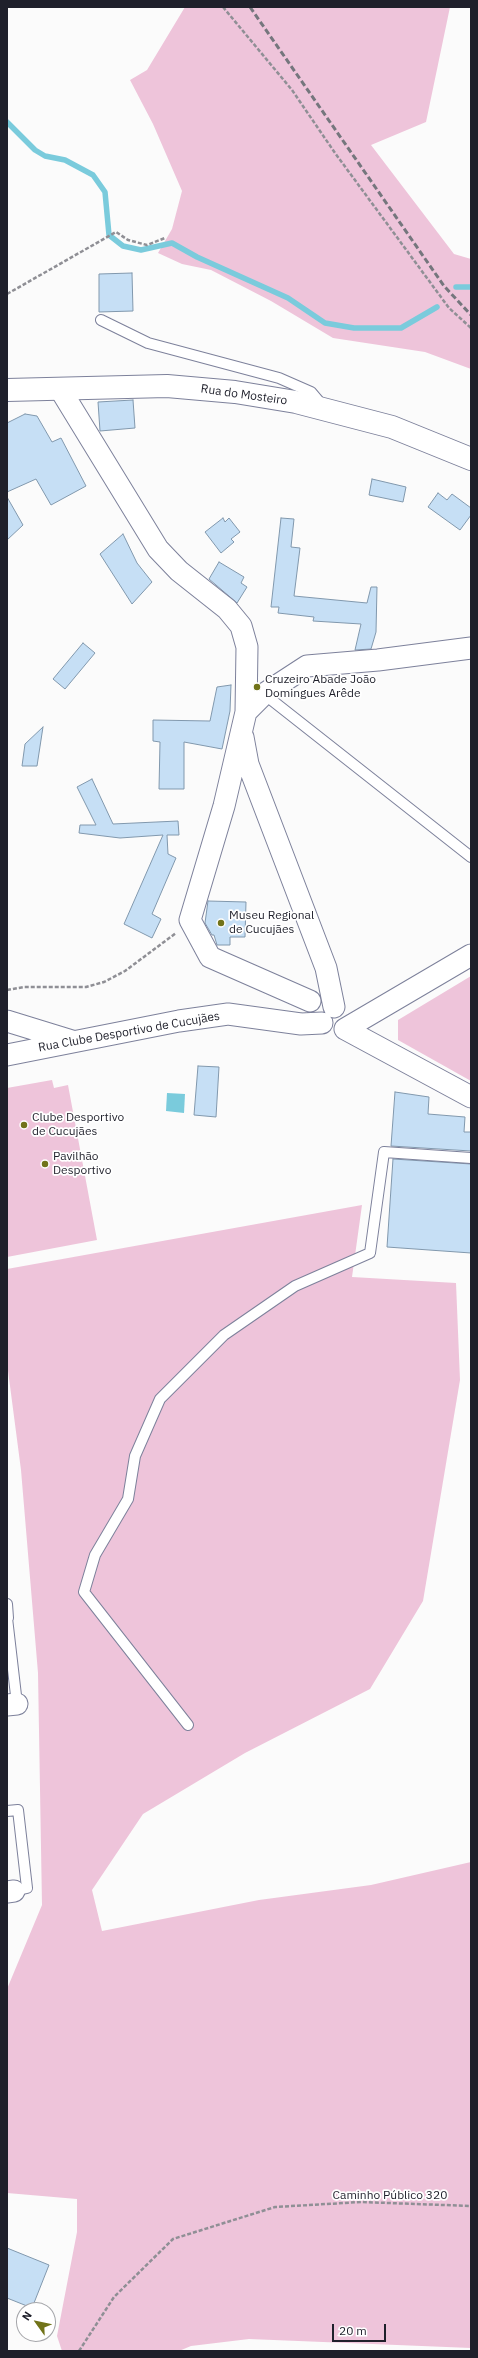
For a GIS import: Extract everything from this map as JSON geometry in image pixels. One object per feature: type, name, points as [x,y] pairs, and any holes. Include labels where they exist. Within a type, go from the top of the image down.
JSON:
[{"type":"main road","name":"Rua do Mosteiro","points":[[7,390],[167,386],[235,392],[296,402],[392,427],[471,459]]},
{"type":"street","points":[[60,389],[158,549],[179,571],[227,609],[241,626],[247,647],[244,721],[248,764],[326,968],[328,1015],[324,1029],[334,1033],[345,1028],[471,955]]},
{"type":"street","points":[[310,1001],[210,957],[190,920],[224,806],[244,721],[264,694],[307,666],[378,660],[471,648]]},
{"type":"street","name":"Rua Clube Desportivo de Cucujães","points":[[7,1055],[179,1021],[228,1014],[301,1024],[328,1015]]},
{"type":"street","points":[[7,1021],[74,1042]]},
{"type":"street","points":[[345,1028],[471,1097]]},
{"type":"lane","points":[[102,320],[148,343],[279,378],[311,392],[326,410]]},
{"type":"lane","points":[[264,694],[471,857]]},
{"type":"lane","points":[[188,1725],[84,1592],[94,1555],[128,1499],[135,1456],[160,1399],[224,1335],[294,1286],[370,1253],[384,1152],[471,1158]]},
{"type":"lane","points":[[7,1604],[12,1705]]},
{"type":"lane","points":[[7,1811],[18,1810],[27,1888],[11,1892]]},
{"type":"path","points":[[223,7],[292,90],[335,153],[450,308],[471,328]]},
{"type":"path","points":[[7,294],[100,239],[116,232],[128,240],[147,245],[165,238]]},
{"type":"path","points":[[7,990],[24,987],[86,987],[104,982],[125,971],[170,938]]},
{"type":"path","name":"Caminho Público 320","points":[[79,2351],[114,2298],[172,2239],[275,2207],[361,2202],[471,2206]]},
{"type":"shaded area","points":[[185,7],[450,7],[426,122],[371,145],[454,254],[471,259],[471,369],[425,352],[333,338],[271,301],[211,270],[182,264],[158,253],[172,229],[182,191],[153,124],[130,80],[147,70]]},
{"type":"shaded area","points":[[471,976],[471,1081],[398,1040],[398,1020]]},
{"type":"shaded area","name":"Pavilhão Desportivo","points":[[52,1080],[54,1088],[68,1085],[97,1240],[7,1257],[7,1088]]},
{"type":"shaded area","points":[[362,1205],[352,1277],[456,1283],[460,1380],[423,1601],[370,1689],[245,1753],[143,1814],[92,1890],[102,1931],[259,1900],[371,1885],[471,1862],[471,2348],[249,2339],[191,2346],[179,2351],[62,2351],[57,2336],[77,2232],[77,2199],[7,2193],[7,1989],[42,1905],[38,1673],[21,1470],[7,1363],[7,1269]]},
{"type":"water","points":[[167,1093],[185,1094],[184,1113],[166,1111]]},
{"type":"building","points":[[132,273],[133,311],[99,312],[99,274]]},
{"type":"building","points":[[133,400],[135,428],[100,431],[98,402]]},
{"type":"building","points":[[25,414],[37,416],[52,442],[61,438],[86,486],[51,505],[36,479],[7,492],[7,423]]},
{"type":"building","points":[[372,479],[406,487],[403,502],[369,495]]},
{"type":"building","points":[[438,493],[447,500],[452,494],[471,508],[471,515],[460,530],[428,507]]},
{"type":"building","points":[[7,497],[23,525],[7,540]]},
{"type":"building","points":[[223,518],[225,522],[229,518],[240,532],[231,539],[234,542],[221,553],[205,532]]},
{"type":"building","points":[[281,518],[294,519],[291,547],[300,548],[294,596],[367,603],[371,587],[377,587],[376,632],[371,649],[355,650],[361,624],[313,621],[314,617],[278,613],[279,607],[271,607]]},
{"type":"building","points":[[123,534],[137,563],[152,582],[132,604],[100,554]]},
{"type":"building","points":[[219,562],[244,577],[241,583],[247,587],[237,603],[209,579]]},
{"type":"building","points":[[83,643],[95,653],[65,689],[53,679]]},
{"type":"building","points":[[231,685],[230,711],[222,749],[184,742],[184,789],[159,789],[160,742],[153,741],[153,720],[210,721],[217,687]]},
{"type":"building","points":[[43,727],[37,766],[22,766],[25,744]]},
{"type":"building","points":[[92,779],[113,824],[178,821],[179,835],[167,835],[168,854],[176,858],[152,914],[161,919],[152,938],[124,924],[163,835],[120,838],[79,833],[80,825],[96,825],[77,787]]},
{"type":"building","points":[[208,901],[246,902],[245,937],[230,937],[230,945],[217,945],[214,935],[212,935],[205,923]]},
{"type":"building","points":[[198,1066],[219,1067],[216,1117],[194,1115]]},
{"type":"building","points":[[395,1092],[429,1097],[428,1114],[465,1117],[464,1132],[471,1132],[471,1151],[391,1146]]},
{"type":"building","points":[[393,1159],[471,1164],[471,1253],[387,1247]]},
{"type":"building","points":[[7,2248],[49,2265],[34,2302],[17,2302],[7,2298]]},
{"type":"waterway","points":[[7,122],[35,150],[45,156],[65,160],[93,175],[105,192],[109,235],[123,246],[141,250],[172,243],[197,257],[288,298],[325,323],[354,328],[401,328],[437,307]]},
{"type":"waterway","points":[[456,287],[471,287]]},
{"type":"railway","points":[[250,7],[444,286],[471,315]]},
{"type":"place","name":"Cruzeiro Abade João Domingues Arêde","points":[[257,687]]},
{"type":"place","name":"Museu Regional de Cucujães","points":[[221,923]]},
{"type":"place","name":"Clube Desportivo de Cucujães","points":[[24,1125]]},
{"type":"place","name":"Pavilhão Desportivo","points":[[45,1164]]}]
